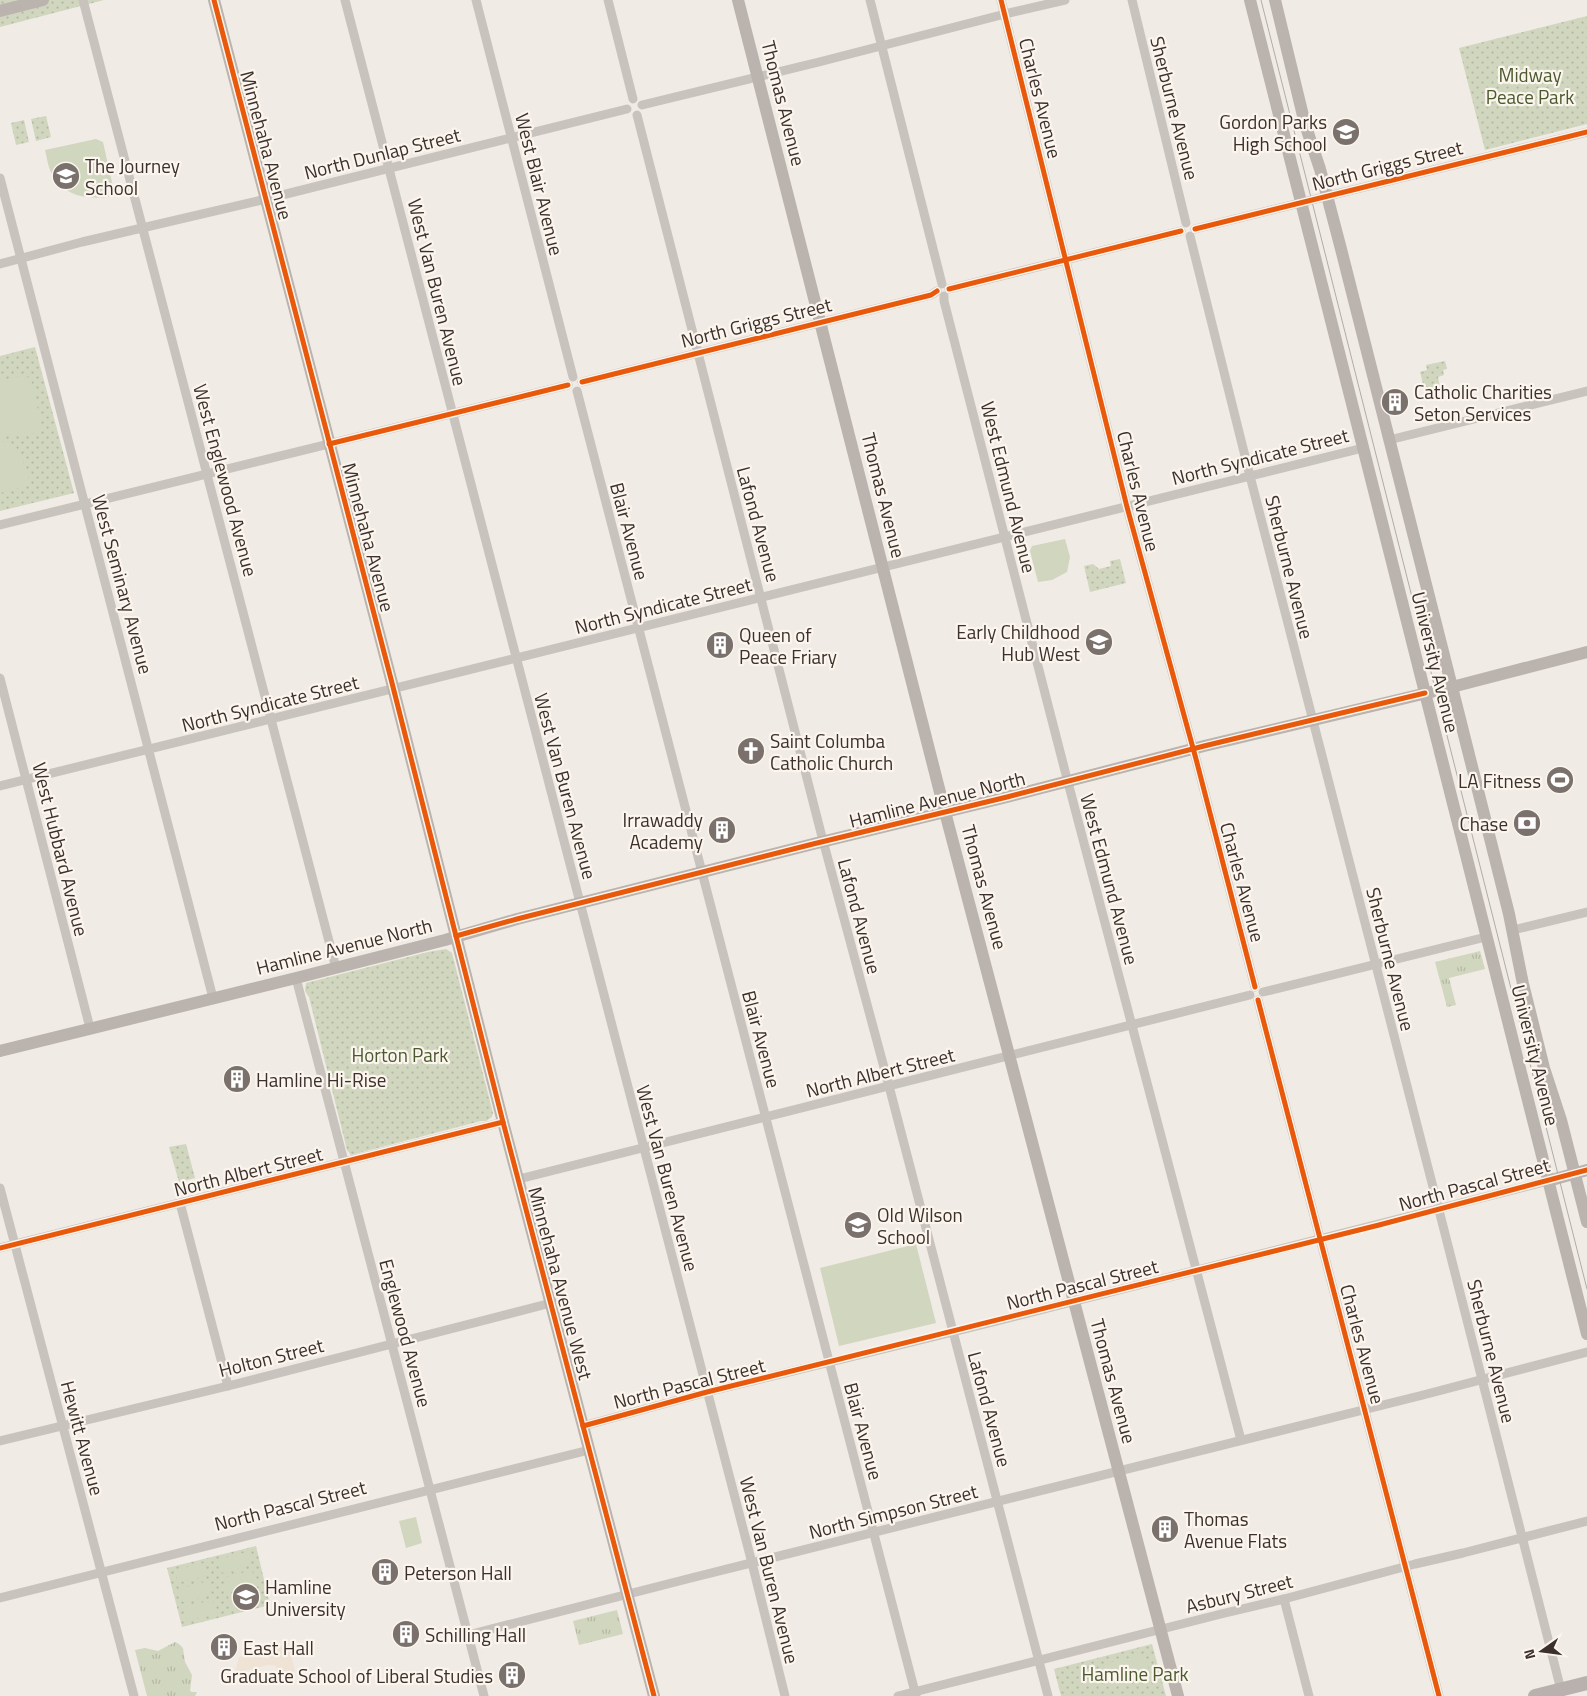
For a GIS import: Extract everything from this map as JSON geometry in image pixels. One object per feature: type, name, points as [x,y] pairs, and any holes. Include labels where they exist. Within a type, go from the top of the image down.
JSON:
[{"type":"main road","points":[[1535,1696],[1559,1693],[1587,1683]]},
{"type":"street","points":[[0,11],[43,0]]},
{"type":"street","name":"West Englewood Avenue","points":[[84,0],[336,968]]},
{"type":"street","name":"Minnehaha Avenue","points":[[214,0],[456,936]]},
{"type":"street","name":"West Van Buren Avenue","points":[[345,0],[785,1696]]},
{"type":"street","name":"West Blair Avenue","points":[[476,0],[573,377]]},
{"type":"street","points":[[608,0],[633,99]]},
{"type":"street","name":"Thomas Avenue","points":[[738,0],[946,812],[1178,1696]]},
{"type":"street","name":"West Edmund Avenue","points":[[870,0],[943,290],[944,301],[1241,1440]]},
{"type":"street","name":"Charles Avenue","points":[[1002,0],[1127,507],[1193,749],[1439,1696]]},
{"type":"street","points":[[642,105],[1065,0]]},
{"type":"street","name":"Sherburne Avenue","points":[[1132,0],[1184,227]]},
{"type":"street","name":"University Avenue","points":[[1250,0],[1587,1334]]},
{"type":"street","name":"University Avenue","points":[[1275,0],[1305,124],[1327,195],[1452,687],[1513,930],[1523,984],[1537,1040],[1581,1171],[1587,1222]]},
{"type":"street","points":[[633,99],[639,100],[642,105],[641,111],[637,115],[630,114],[627,109],[628,103],[633,99]]},
{"type":"street","name":"North Dunlap Street","points":[[0,264],[82,242],[627,109]]},
{"type":"street","name":"Lafond Avenue","points":[[637,115],[824,842],[1048,1696]]},
{"type":"street","name":"North Griggs Street","points":[[1192,232],[1327,195],[1587,132]]},
{"type":"street","name":"West Seminary Avenue","points":[[0,178],[213,998]]},
{"type":"street","points":[[1184,227],[1191,224],[1192,232]]},
{"type":"street","name":"North Griggs Street","points":[[582,382],[931,295],[943,290],[1066,260],[1184,227]]},
{"type":"street","name":"Sherburne Avenue","points":[[1192,232],[1250,476],[1523,1537],[1559,1693]]},
{"type":"street","points":[[573,377],[578,377],[582,382],[577,391],[570,389],[568,385],[568,381],[573,377]]},
{"type":"street","points":[[0,525],[568,385]]},
{"type":"street","name":"Blair Avenue","points":[[577,391],[915,1694]]},
{"type":"street","points":[[1389,440],[1587,391]]},
{"type":"street","name":"North Syndicate Street","points":[[0,786],[1363,448]]},
{"type":"street","points":[[1452,687],[1587,652]]},
{"type":"street","name":"West Hubbard Avenue","points":[[0,678],[90,1028]]},
{"type":"street","name":"Hamline Avenue North","points":[[0,1051],[336,968],[702,872],[1068,782],[1193,749],[1452,687]]},
{"type":"street","points":[[1513,930],[1587,912]]},
{"type":"street","name":"Minnehaha Avenue West","points":[[456,936],[654,1696]]},
{"type":"street","name":"North Albert Street","points":[[519,1179],[1486,938]]},
{"type":"street","name":"Englewood Avenue","points":[[296,978],[484,1696]]},
{"type":"street","name":"North Albert Street","points":[[0,1248],[503,1122]]},
{"type":"street","name":"North Pascal Street","points":[[583,1426],[707,1392],[953,1332],[1439,1209],[1581,1171]]},
{"type":"street","name":"Hewitt Avenue","points":[[0,1188],[134,1696]]},
{"type":"street","points":[[180,1203],[228,1386]]},
{"type":"street","name":"Holton Street","points":[[0,1442],[551,1303]]},
{"type":"street","name":"North Simpson Street","points":[[468,1635],[1364,1410],[1587,1352]]},
{"type":"street","name":"North Pascal Street","points":[[0,1598],[589,1450]]},
{"type":"street","name":"Asbury Street","points":[[898,1696],[915,1694],[1039,1660],[1587,1521]]},
{"type":"street","points":[[1284,1599],[1308,1696]]},
{"type":"green space","points":[[0,0],[104,0],[0,27]]},
{"type":"green space","name":"Midway Peace Park","points":[[1587,16],[1587,124],[1485,150],[1459,48]]},
{"type":"green space","points":[[46,116],[51,137],[36,141],[31,119]]},
{"type":"green space","points":[[24,120],[29,142],[16,145],[11,123]]},
{"type":"green space","points":[[96,139],[103,142],[115,196],[96,198],[71,193],[57,182],[50,168],[45,150]]},
{"type":"green space","points":[[35,347],[74,493],[0,511],[0,356]]},
{"type":"green space","points":[[1445,361],[1447,369],[1443,370],[1444,375],[1438,377],[1441,392],[1426,396],[1420,372],[1427,370],[1426,365]]},
{"type":"green space","points":[[23,375],[31,379],[43,431],[24,436],[0,436],[0,381]]},
{"type":"green space","points":[[0,441],[13,444],[21,455],[31,485],[0,493]]},
{"type":"green space","points":[[1065,539],[1070,557],[1067,572],[1052,580],[1038,582],[1030,551],[1032,546]]},
{"type":"green space","points":[[1120,559],[1126,583],[1090,592],[1084,566],[1093,564],[1099,569],[1111,566],[1110,561]]},
{"type":"green space","name":"Horton Park","points":[[446,949],[452,953],[493,1113],[492,1117],[486,1121],[351,1155],[347,1150],[309,997],[305,991],[306,983]]},
{"type":"green space","points":[[1480,951],[1485,969],[1449,978],[1456,1005],[1447,1007],[1435,962]]},
{"type":"green space","points":[[186,1144],[195,1178],[179,1182],[169,1147]]},
{"type":"green space","points":[[916,1244],[936,1323],[839,1346],[820,1268]]},
{"type":"green space","points":[[416,1517],[422,1543],[406,1548],[399,1521]]},
{"type":"green space","points":[[256,1546],[270,1605],[182,1627],[167,1568]]},
{"type":"green space","points":[[248,1552],[251,1565],[222,1573],[219,1559]]},
{"type":"green space","points":[[204,1563],[207,1576],[178,1583],[175,1570]]},
{"type":"green space","points":[[252,1570],[256,1584],[227,1591],[223,1578]]},
{"type":"green space","points":[[208,1581],[212,1595],[183,1602],[179,1589]]},
{"type":"green space","points":[[257,1589],[260,1603],[231,1610],[228,1596]]},
{"type":"green space","points":[[213,1600],[216,1614],[187,1621],[184,1607]]},
{"type":"green space","points":[[617,1610],[623,1634],[579,1645],[573,1621]]},
{"type":"green space","points":[[175,1642],[183,1648],[185,1662],[192,1675],[190,1691],[197,1692],[195,1696],[147,1696],[135,1650],[145,1648],[158,1651]]},
{"type":"green space","name":"Hamline Park","points":[[1152,1644],[1166,1696],[1061,1696],[1054,1669]]},
{"type":"green space","points":[[1145,1654],[1150,1675],[1106,1687],[1100,1665]]},
{"type":"shaded area","points":[[288,1644],[295,1671],[278,1675],[276,1666],[268,1665],[235,1673],[239,1657],[247,1655],[269,1659],[271,1649]]},
{"type":"tram line","points":[[1261,0],[1587,1289]]},
{"type":"cycle path","points":[[214,0],[391,679],[503,1122],[654,1696]]},
{"type":"cycle path","points":[[1001,0],[1127,507],[1196,759],[1255,987]]},
{"type":"cycle path","points":[[1195,229],[1587,132]]},
{"type":"cycle path","points":[[949,289],[1181,231]]},
{"type":"cycle path","points":[[582,382],[931,295],[937,291]]},
{"type":"cycle path","points":[[329,444],[568,385]]},
{"type":"cycle path","points":[[456,936],[813,844],[1425,693]]},
{"type":"cycle path","points":[[1258,1000],[1439,1696]]},
{"type":"cycle path","points":[[0,1248],[503,1122]]},
{"type":"cycle path","points":[[583,1426],[707,1392],[1379,1225],[1587,1170]]},
{"type":"place","name":"Gordon Parks High School","points":[[1346,132]]},
{"type":"place","name":"The Journey School","points":[[66,176]]},
{"type":"place","name":"Catholic Charities Seton Services","points":[[1395,402]]},
{"type":"place","name":"Early Childhood Hub West","points":[[1099,642]]},
{"type":"place","name":"Queen of Peace Friary","points":[[720,645]]},
{"type":"place","name":"Saint Columba Catholic Church","points":[[751,751]]},
{"type":"place","name":"LA Fitness","points":[[1560,780]]},
{"type":"place","name":"Chase","points":[[1527,823]]},
{"type":"place","name":"Irrawaddy Academy","points":[[722,830]]},
{"type":"place","name":"Hamline Hi-Rise","points":[[237,1079]]},
{"type":"place","name":"Old Wilson School","points":[[858,1225]]},
{"type":"place","name":"Thomas Avenue Flats","points":[[1165,1529]]},
{"type":"place","name":"Peterson Hall","points":[[385,1572]]},
{"type":"place","name":"Hamline University","points":[[246,1597]]},
{"type":"place","name":"Schilling Hall","points":[[406,1634]]},
{"type":"place","name":"East Hall","points":[[224,1647]]},
{"type":"place","name":"Graduate School of Liberal Studies","points":[[512,1675]]}]
